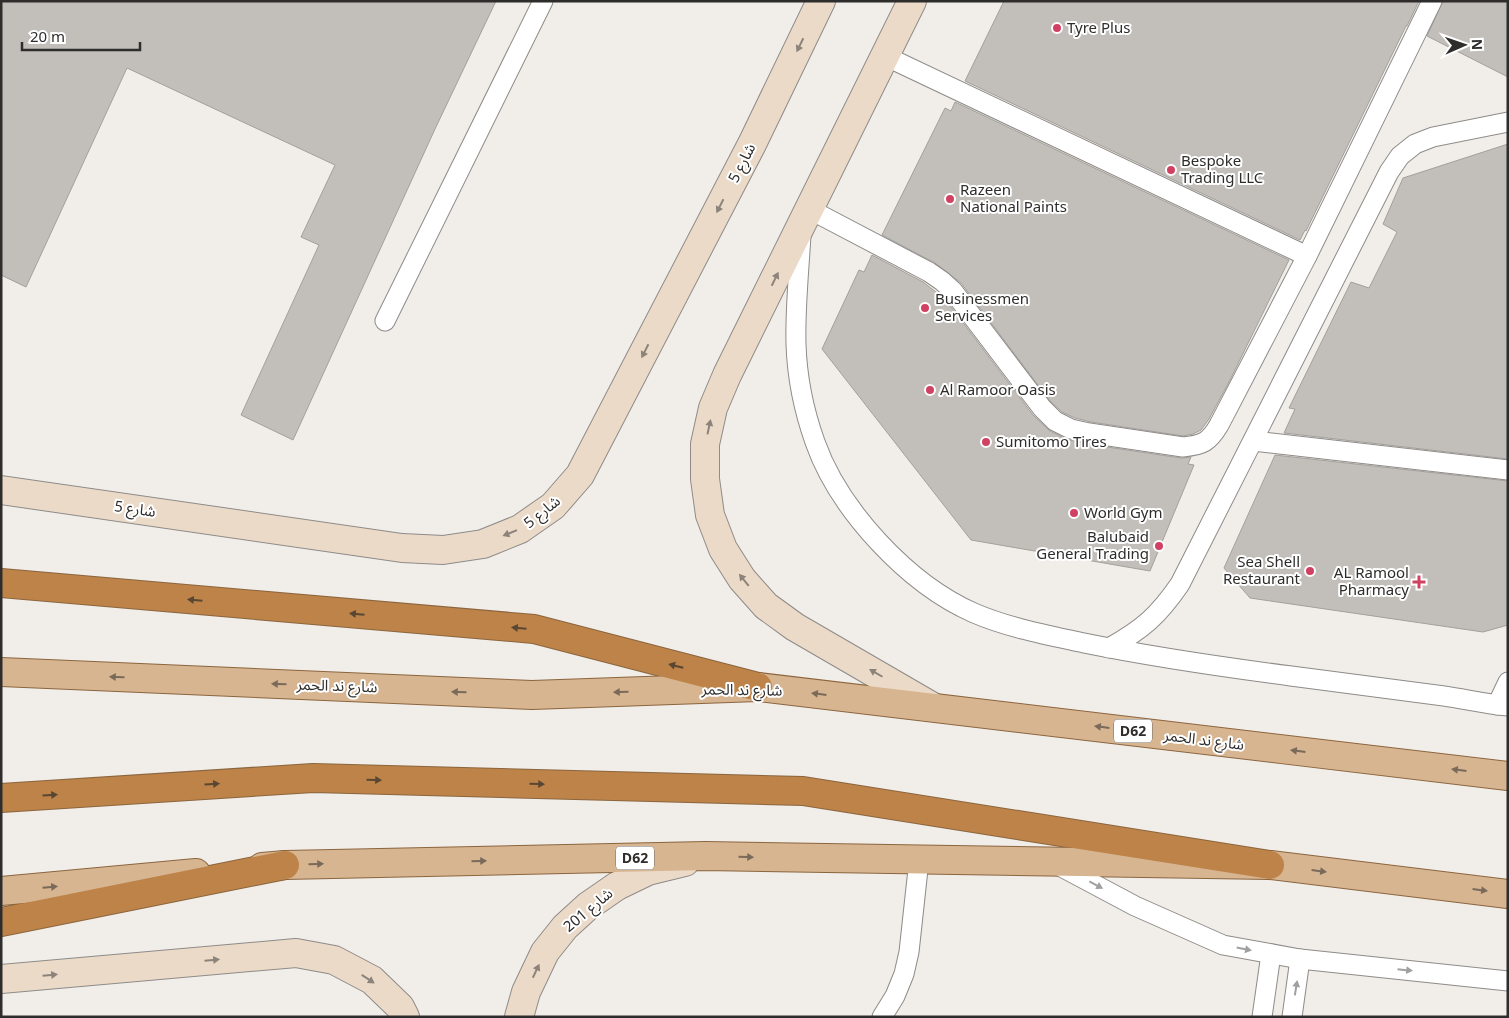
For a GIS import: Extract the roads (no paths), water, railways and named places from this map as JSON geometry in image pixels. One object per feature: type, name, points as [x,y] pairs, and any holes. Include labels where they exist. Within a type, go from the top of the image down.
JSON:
[{"type":"highway","points":[[1,584],[534,629],[758,687]]},
{"type":"highway","points":[[1,798],[313,778],[803,791],[1270,865]]},
{"type":"highway","points":[[1,922],[284,864]]},
{"type":"main road","name":"شارع ند الحمر","points":[[1,672],[532,695],[758,687],[1508,776]]},
{"type":"main road","name":"D62","points":[[1,891],[284,864],[705,856],[1270,865],[1508,894]]},
{"type":"street","name":"شارع 5","points":[[1,490],[402,548],[443,550],[482,544],[520,529],[553,506],[580,475],[747,152],[821,1]]},
{"type":"street","points":[[912,1],[712,408],[705,444],[704,479],[710,515],[723,549],[742,579],[766,606],[795,627],[933,707]]},
{"type":"street","name":"شارع 201","points":[[519,1017],[526,992],[544,952],[565,927],[588,906],[617,886],[648,871],[705,856]]},
{"type":"street","points":[[1,979],[296,953],[334,960],[372,980],[400,1007],[405,1017]]},
{"type":"lane","points":[[385,321],[543,1]]},
{"type":"lane","points":[[1432,1],[1307,256],[1219,425],[1211,438],[1198,446],[1183,447],[1089,433],[1072,429],[1056,421],[1042,408],[953,291],[942,281],[929,272],[805,218],[796,345],[799,378],[806,412],[816,444],[830,475],[868,531],[916,577],[944,597],[973,612],[1003,624],[1034,633],[1108,648],[1223,667],[1446,696],[1502,706],[1508,682]]},
{"type":"lane","points":[[884,56],[1307,256]]},
{"type":"lane","points":[[1108,648],[1130,636],[1149,622],[1166,604],[1180,584],[1389,172],[1400,156],[1415,144],[1433,137],[1508,122]]},
{"type":"lane","points":[[1253,441],[1508,470]]},
{"type":"lane","points":[[882,1017],[895,996],[904,974],[909,952],[919,860]]},
{"type":"lane","points":[[1053,862],[1135,906],[1223,945],[1300,959],[1508,981]]},
{"type":"lane","points":[[1262,1017],[1271,954]]},
{"type":"lane","points":[[1292,1017],[1300,959]]},
{"type":"place","name":"Tyre Plus","points":[[1057,28]]},
{"type":"place","name":"Bespoke Trading LLC","points":[[1171,170]]},
{"type":"place","name":"Razeen National Paints","points":[[950,199]]},
{"type":"place","name":"Businessmen Services","points":[[925,308]]},
{"type":"place","name":"Al Ramoor Oasis","points":[[930,390]]},
{"type":"place","name":"Sumitomo Tires","points":[[986,442]]},
{"type":"place","name":"World Gym","points":[[1074,513]]},
{"type":"place","name":"Balubaid General Trading","points":[[1159,546]]},
{"type":"place","name":"Sea Shell Restaurant","points":[[1310,571]]},
{"type":"place","name":"AL Ramool Pharmacy","points":[[1419,582]]}]
